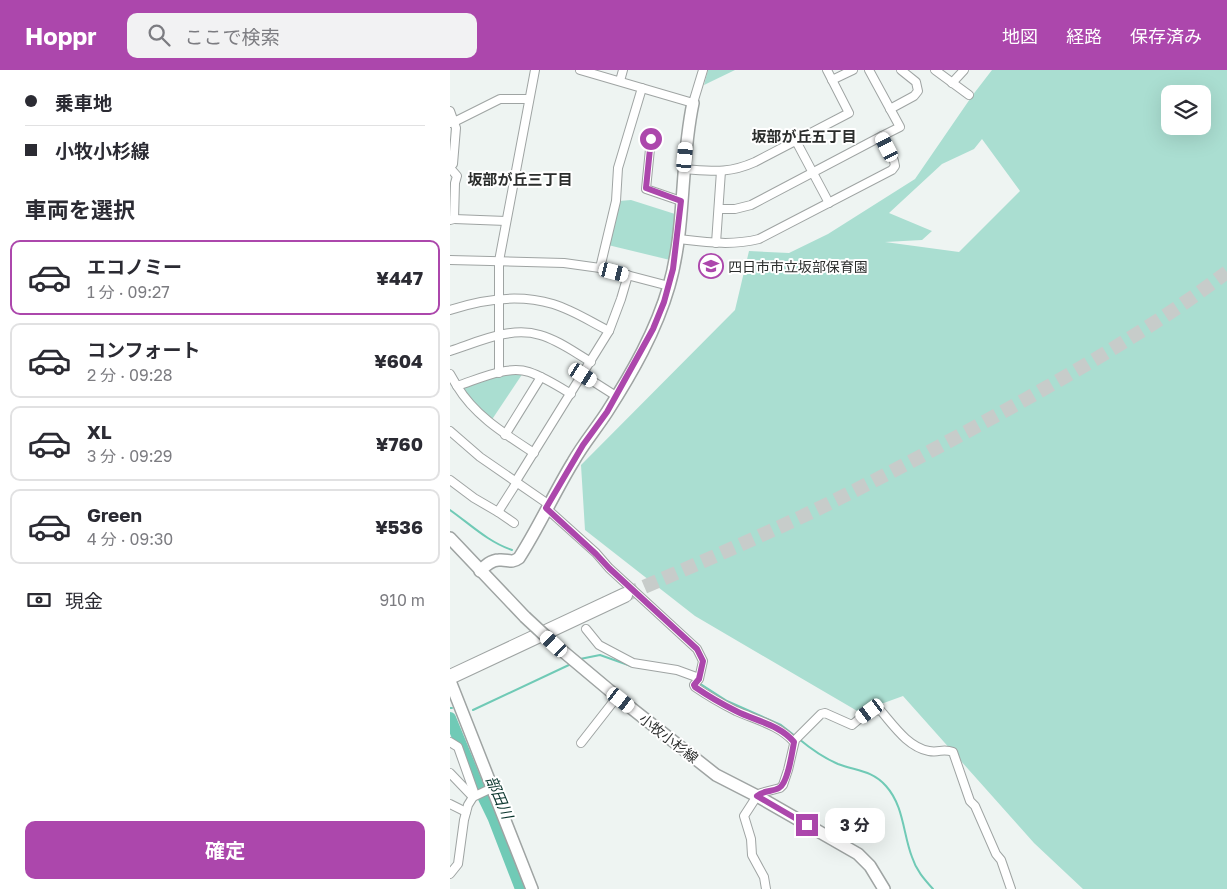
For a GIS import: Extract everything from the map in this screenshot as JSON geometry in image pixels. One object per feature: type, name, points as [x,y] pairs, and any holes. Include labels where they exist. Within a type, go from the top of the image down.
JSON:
[{"type":"highway","points":[[450,677],[625,595]]},
{"type":"street","points":[[499,373],[499,261],[535,70]]},
{"type":"street","points":[[580,70],[694,103]]},
{"type":"street","points":[[620,81],[623,70]]},
{"type":"street","points":[[480,571],[494,561],[512,562],[521,555],[572,462],[616,396],[653,329],[669,286],[678,239],[688,125],[704,70]]},
{"type":"street","points":[[684,169],[721,171],[747,166],[849,113],[827,70]]},
{"type":"street","points":[[832,80],[853,70]]},
{"type":"street","points":[[719,209],[734,209],[751,204],[900,127],[869,70]]},
{"type":"street","points":[[890,109],[914,96],[918,91],[916,82],[901,70]]},
{"type":"street","points":[[935,70],[970,96]]},
{"type":"street","points":[[952,83],[964,70]]},
{"type":"street","points":[[600,268],[616,201],[618,168],[642,88]]},
{"type":"street","points":[[452,122],[500,99],[529,99]]},
{"type":"street","points":[[450,111],[452,122],[456,128],[453,164],[450,168],[457,176],[452,219],[506,221]]},
{"type":"street","points":[[678,239],[716,243],[742,243],[766,236],[894,168],[894,161],[882,136]]},
{"type":"street","points":[[651,139],[646,188],[681,201]]},
{"type":"street","points":[[796,141],[829,203]]},
{"type":"street","points":[[716,243],[721,171]]},
{"type":"street","points":[[450,260],[543,262],[600,268],[669,286]]},
{"type":"street","points":[[498,512],[609,332],[622,299],[628,275]]},
{"type":"street","points":[[450,310],[488,300],[524,299],[552,304],[578,315],[609,332]]},
{"type":"street","points":[[450,351],[499,335],[523,332],[539,334],[555,341],[591,362]]},
{"type":"street","points":[[457,386],[499,373],[519,370],[541,377],[571,394]]},
{"type":"street","points":[[450,374],[468,401],[482,416],[505,435],[534,453]]},
{"type":"street","points":[[583,375],[616,396]]},
{"type":"street","points":[[505,435],[541,377]]},
{"type":"street","points":[[451,432],[480,457],[517,482],[547,506],[609,568],[697,649],[703,661],[698,681]]},
{"type":"street","points":[[450,480],[474,498],[514,523]]},
{"type":"street","name":"小牧小杉線","points":[[450,538],[525,617],[617,697],[716,775],[757,796],[858,854],[870,866],[884,889]]},
{"type":"street","points":[[586,629],[599,645],[633,662],[677,670],[698,681],[722,704],[796,739]]},
{"type":"street","points":[[450,681],[489,789],[532,889]]},
{"type":"street","points":[[581,744],[617,697]]},
{"type":"street","points":[[766,889],[764,877],[752,855],[751,840],[744,816],[761,792],[780,788],[783,785],[796,739],[821,714],[824,713],[852,725],[870,711],[876,709],[909,742],[928,751],[945,749],[953,752],[970,801],[975,806],[996,854],[1001,860],[1011,889]]},
{"type":"street","points":[[450,742],[458,747],[475,795]]},
{"type":"street","points":[[450,773],[475,795]]},
{"type":"street","points":[[450,874],[458,864],[466,812],[475,795],[489,789]]},
{"type":"street","points":[[450,804],[466,812]]},
{"type":"green space","points":[[708,70],[735,70],[704,85]]},
{"type":"green space","points":[[992,70],[1227,70],[1227,889],[1083,889],[1034,843],[903,696],[859,712],[695,616],[585,530],[581,465],[735,310],[749,251],[789,253],[828,234],[915,179]],"holes":[[[982,139],[1020,191],[959,252],[885,242],[922,240],[932,231],[889,213],[942,164],[974,149]]]},
{"type":"green space","points":[[631,200],[675,214],[670,260],[608,245],[619,201]]},
{"type":"green space","points":[[506,373],[523,373],[491,421],[461,389],[462,386]]},
{"type":"waterway","points":[[450,510],[487,538],[512,550]]},
{"type":"waterway","points":[[580,659],[600,655],[631,666]]},
{"type":"waterway","points":[[473,710],[571,664]]},
{"type":"waterway","points":[[699,683],[727,701],[781,725],[795,736]]},
{"type":"waterway","name":"部田川","points":[[450,718],[494,819],[521,889]]},
{"type":"waterway","points":[[799,739],[828,759],[869,774],[886,786],[900,811],[914,862],[933,889]]},
{"type":"tunnel","points":[[625,595],[801,517],[943,445],[1026,399],[1154,323],[1227,272]]},
{"type":"place","name":"四日市市立坂部保育園","points":[[711,266]]},
{"type":"district","name":"坂部が丘五丁目","points":[[804,136]]},
{"type":"district","name":"坂部が丘三丁目","points":[[520,179]]},
{"type":"route","points":[[651,139],[646,188],[681,201],[676,252],[669,286],[647,342],[607,412],[572,462],[546,508],[697,649],[703,661],[700,678],[694,685],[695,687],[717,701],[778,729],[790,737],[794,742],[783,785],[775,790],[761,792],[757,796],[807,825]]}]
